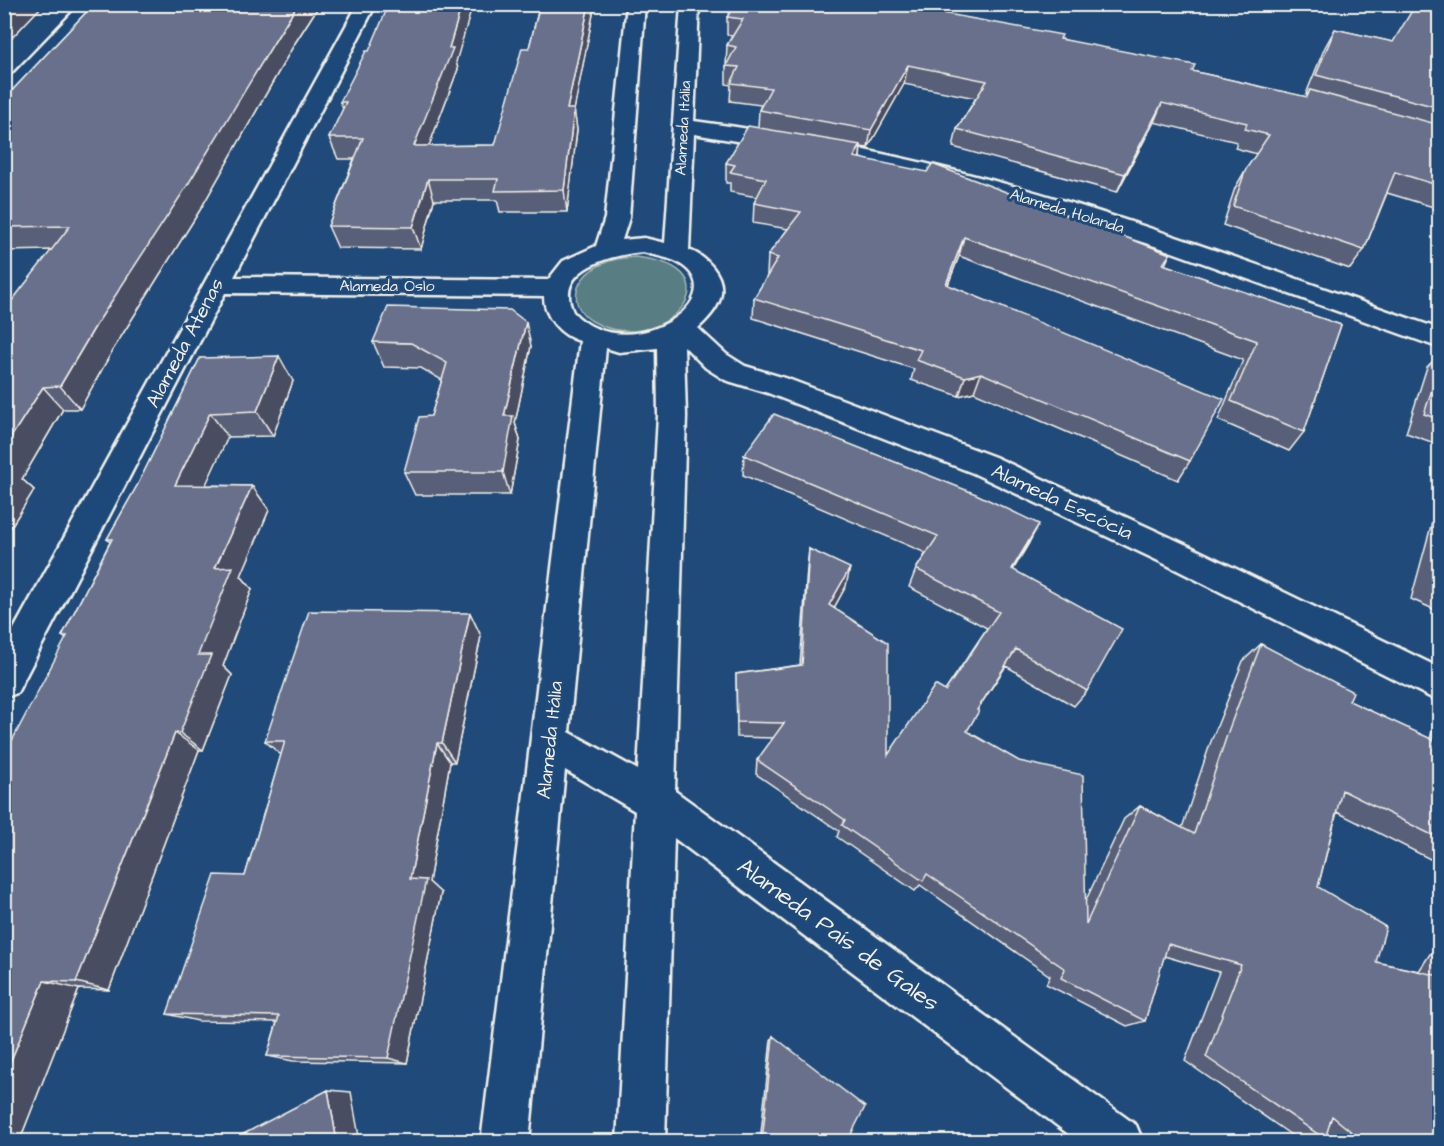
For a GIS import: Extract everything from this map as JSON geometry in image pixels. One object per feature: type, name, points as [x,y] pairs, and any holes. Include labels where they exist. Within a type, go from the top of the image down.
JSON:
[{"type":"street","points":[[4,96],[90,4]]},
{"type":"street","name":"Alameda Atenas","points":[[4,682],[367,4]]},
{"type":"street","points":[[607,249],[617,218],[636,4]]},
{"type":"street","name":"Alameda Itália","points":[[678,252],[682,126],[690,4]]},
{"type":"street","name":"Alameda Holanda","points":[[682,126],[731,132],[847,154],[1006,191],[1130,230],[1440,339]]},
{"type":"street","points":[[644,245],[678,252],[702,270],[708,282],[709,294],[705,307],[696,318],[676,332],[645,341],[619,342],[594,338],[576,328],[562,316],[556,303],[557,288],[563,275],[574,264],[607,249],[644,245]]},
{"type":"street","name":"Alameda Oslo","points":[[216,285],[557,288]]},
{"type":"street","points":[[641,1142],[676,332]]},
{"type":"street","name":"Alameda Escócia","points":[[676,332],[735,373],[778,386],[984,465],[1179,556],[1440,686]]},
{"type":"street","name":"Alameda Itália","points":[[505,1142],[594,338]]},
{"type":"street","name":"Alameda País de Gales","points":[[550,741],[656,801],[1119,1142]]},
{"type":"green space","points":[[635,257],[668,265],[685,277],[689,293],[681,308],[665,321],[644,329],[618,330],[592,321],[579,307],[577,292],[580,284],[591,270],[604,263]]},
{"type":"building","points":[[4,4],[15,4],[4,16]]},
{"type":"building","points":[[94,4],[298,4],[187,186],[96,325],[60,386],[43,387],[4,448],[4,311],[70,226],[4,227],[4,99]]},
{"type":"building","points":[[389,4],[462,4],[449,48],[453,48],[414,146],[495,145],[522,48],[529,48],[540,4],[589,4],[567,109],[574,109],[564,190],[495,191],[498,179],[428,179],[413,227],[328,226],[363,138],[329,138],[346,102],[340,102],[366,51],[369,51]]},
{"type":"building","points":[[735,4],[893,4],[1062,35],[1060,39],[1195,65],[1192,71],[1307,97],[1310,90],[1440,125],[1440,186],[1395,172],[1364,250],[1233,206],[1246,169],[1269,135],[1245,129],[1247,123],[1162,103],[1125,174],[957,129],[987,81],[908,65],[871,130],[759,110],[771,88],[731,83],[739,67],[726,66],[736,47],[727,45],[743,19],[727,17]]},
{"type":"building","points":[[1416,4],[1440,4],[1440,108],[1316,75],[1335,29],[1393,42]]},
{"type":"building","points":[[748,126],[861,145],[854,157],[927,172],[932,164],[1170,254],[1163,264],[1341,325],[1304,432],[1231,401],[1257,341],[964,237],[946,284],[1224,399],[1190,461],[981,373],[965,377],[916,360],[921,350],[754,298],[778,258],[768,255],[801,212],[754,203],[766,179],[730,172],[735,165],[726,163]]},
{"type":"building","points":[[388,307],[510,310],[526,322],[504,416],[513,416],[503,472],[404,472],[419,417],[431,416],[447,363],[411,343],[373,342]]},
{"type":"building","points":[[279,356],[257,411],[210,413],[175,485],[252,486],[215,568],[233,567],[198,655],[211,655],[180,733],[175,733],[76,982],[44,981],[4,1077],[4,756],[67,636],[62,636],[112,539],[107,539],[138,484],[200,358]]},
{"type":"building","points":[[1440,365],[1440,420],[1424,414]]},
{"type":"building","points":[[774,414],[976,494],[1039,524],[1012,569],[1122,629],[1087,691],[1016,649],[977,710],[979,711],[967,731],[1019,761],[1083,775],[1086,924],[1140,806],[1194,834],[1229,729],[1261,644],[1353,692],[1349,701],[1440,743],[1440,839],[1342,790],[1318,887],[1386,927],[1376,962],[1440,976],[1440,1142],[1364,1142],[1332,1116],[1325,1139],[1206,1057],[1241,965],[1168,944],[1145,1021],[1061,978],[1065,969],[927,874],[923,881],[842,825],[845,820],[757,760],[784,723],[737,722],[736,674],[802,665],[809,549],[850,568],[829,605],[888,643],[888,755],[935,685],[945,691],[999,612],[916,569],[938,536],[744,455]]},
{"type":"building","points":[[4,469],[11,469],[4,479]]},
{"type":"building","points":[[309,611],[470,613],[442,743],[437,743],[410,879],[426,880],[388,1058],[267,1056],[279,1016],[167,1014],[215,875],[245,876],[285,741],[265,741]]},
{"type":"building","points":[[773,1036],[865,1107],[847,1142],[762,1142]]},
{"type":"building","points":[[328,1090],[337,1142],[228,1142]]}]
